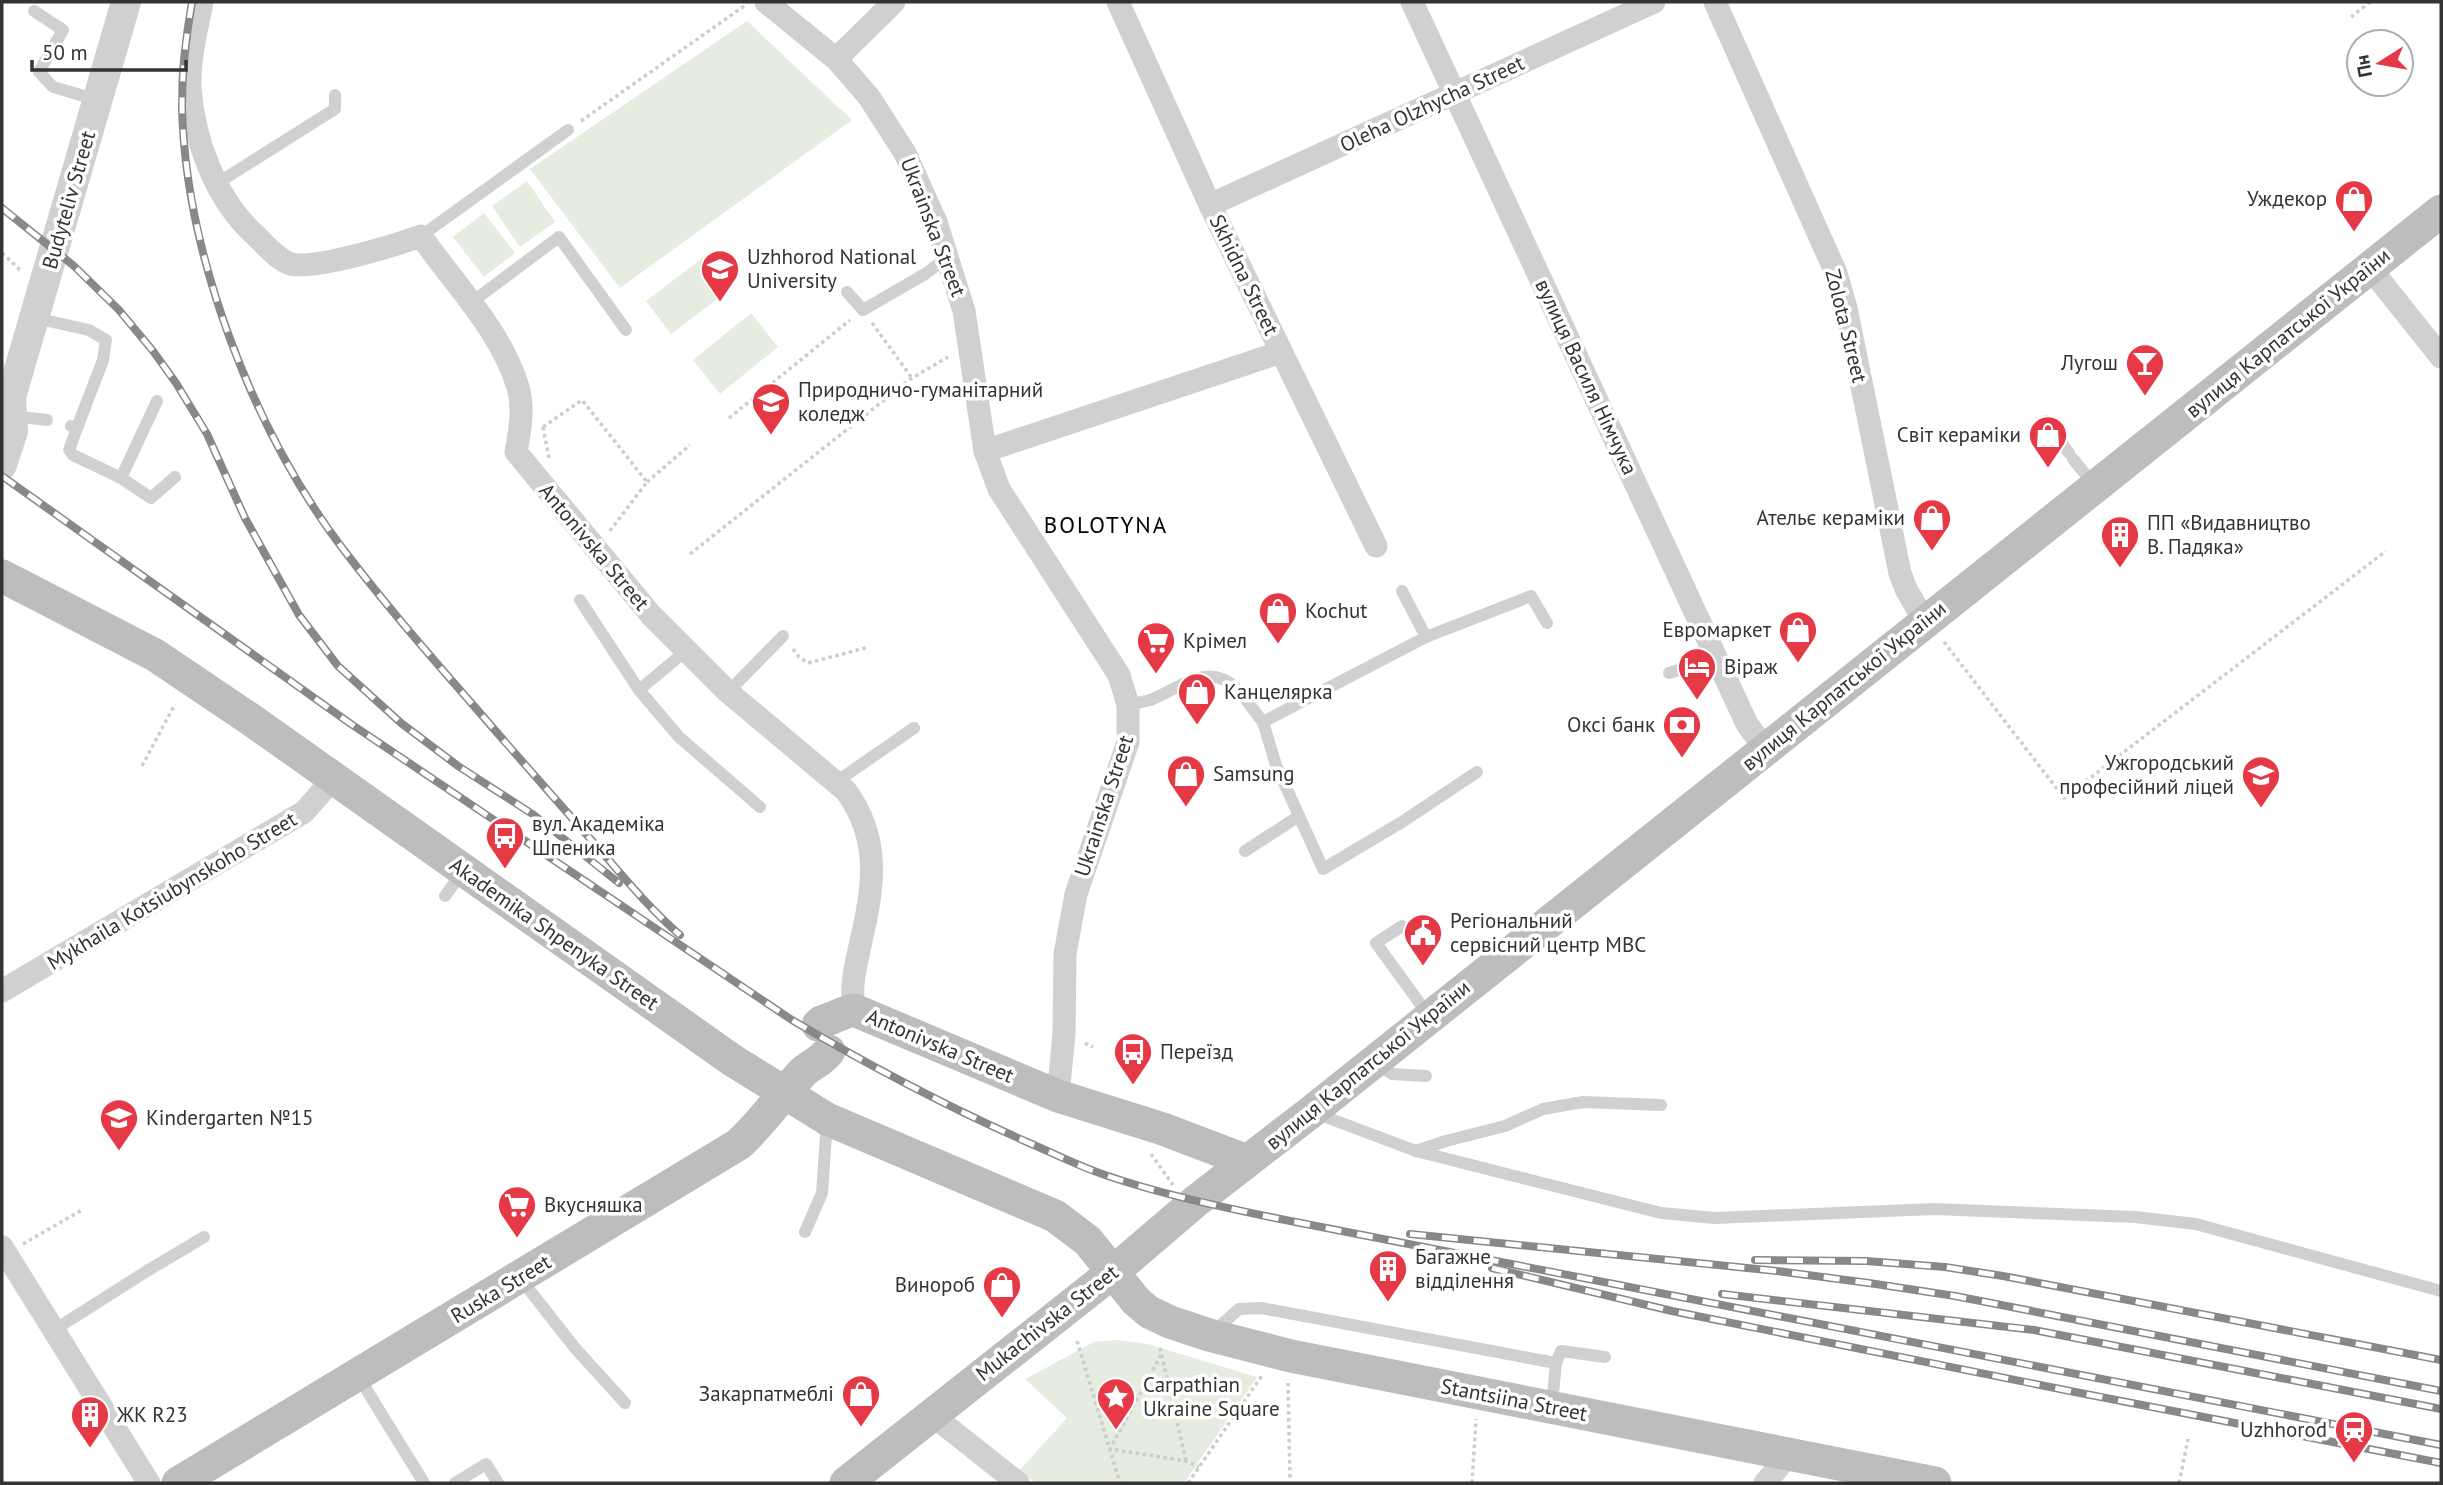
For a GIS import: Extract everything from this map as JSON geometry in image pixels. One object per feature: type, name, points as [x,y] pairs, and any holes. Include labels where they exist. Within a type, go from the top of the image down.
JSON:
[{"type":"main road","name":"вулиця Карпатської України","points":[[1247,1161],[1765,749],[1933,629],[2095,486],[2441,211]]},
{"type":"main road","name":"Akademika Shpenyka Street","points":[[2,576],[155,655],[333,779],[454,883],[732,1060],[822,1043],[827,1119],[1055,1216],[1088,1241],[1113,1272]]},
{"type":"main road","name":"Antonivska Street","points":[[822,1043],[1058,1096]]},
{"type":"main road","name":"Ruska Street","points":[[178,1483],[739,1144],[754,1131],[822,1043]]},
{"type":"main road","points":[[1058,1096],[1163,1129],[1247,1161]]},
{"type":"main road","name":"Mukachivska Street","points":[[846,1483],[1113,1272],[1247,1161]]},
{"type":"main road","name":"Stantsiina Street","points":[[1113,1272],[1136,1301],[1149,1311],[1170,1322],[1209,1335],[1291,1356],[1935,1483]]},
{"type":"street","name":"Budyteliv Street","points":[[2,465],[13,431],[9,407],[126,2]]},
{"type":"street","points":[[202,2],[193,46],[190,84],[195,124],[216,184],[246,226],[276,255],[291,264],[310,264],[388,248],[421,236]]},
{"type":"street","name":"Ukrainska Street","points":[[766,2],[836,59],[869,97],[905,153],[936,222],[964,311],[985,451],[999,489],[1119,675],[1128,705],[1128,743],[1076,894],[1070,920],[1065,954],[1064,1034],[1058,1096]]},
{"type":"street","points":[[836,59],[894,2]]},
{"type":"street","name":"Skhidna Street","points":[[1118,2],[1210,205],[1376,545]]},
{"type":"street","name":"вулиця Василя Німчука","points":[[1412,2],[1747,724],[1765,749]]},
{"type":"street","name":"Oleha Olzhycha Street","points":[[1210,205],[1654,2]]},
{"type":"street","name":"Zolota Street","points":[[1715,2],[1836,273],[1846,308],[1900,573],[1906,589],[1933,629]]},
{"type":"street","name":"Antonivska Street","points":[[421,236],[447,274],[472,302],[500,346],[519,389],[521,421],[516,452],[651,615],[728,692],[846,791],[864,818],[872,859],[869,905],[851,993],[822,1043]]},
{"type":"street","points":[[2370,268],[2441,356]]},
{"type":"street","points":[[985,451],[1281,352]]},
{"type":"street","name":"Mykhaila Kotsiubynskoho Street","points":[[2,991],[304,812],[333,779]]},
{"type":"street","points":[[4,1250],[149,1483]]},
{"type":"street","points":[[932,1415],[1018,1483]]},
{"type":"street","points":[[1766,1483],[1789,1455]]},
{"type":"lane","points":[[34,11],[63,30],[39,72],[53,87],[98,100]]},
{"type":"lane","points":[[216,184],[335,109],[335,95]]},
{"type":"lane","points":[[421,236],[568,130]]},
{"type":"lane","points":[[472,302],[559,237],[626,330]]},
{"type":"lane","points":[[847,292],[863,310],[925,274],[948,257]]},
{"type":"lane","points":[[34,318],[89,331],[106,340],[103,360],[74,427],[69,450],[73,455],[121,478],[151,498],[175,477]]},
{"type":"lane","points":[[121,478],[157,401]]},
{"type":"lane","points":[[9,407],[47,420]]},
{"type":"lane","points":[[2046,421],[2095,486]]},
{"type":"lane","points":[[1402,591],[1426,637]]},
{"type":"lane","points":[[1263,722],[1426,637],[1531,596],[1547,623]]},
{"type":"lane","points":[[580,600],[639,690],[678,737],[760,807]]},
{"type":"lane","points":[[728,692],[783,636]]},
{"type":"lane","points":[[639,690],[687,650]]},
{"type":"lane","points":[[1669,673],[1717,658]]},
{"type":"lane","points":[[1128,705],[1150,700],[1193,678],[1221,678],[1235,687],[1263,722],[1276,765],[1323,869],[1402,822],[1477,772]]},
{"type":"lane","points":[[836,782],[914,728]]},
{"type":"lane","points":[[1245,851],[1299,816]]},
{"type":"lane","points":[[1402,926],[1376,943],[1430,1016]]},
{"type":"lane","points":[[1373,1061],[1392,1074],[1426,1076]]},
{"type":"lane","points":[[1416,1151],[1505,1126],[1543,1110],[1583,1102],[1661,1105]]},
{"type":"lane","points":[[1311,1112],[1416,1151],[1661,1213],[1715,1218],[1934,1209],[2135,1217],[2196,1224],[2441,1292]]},
{"type":"lane","points":[[805,1232],[822,1193],[827,1119]]},
{"type":"lane","points":[[54,1330],[204,1237]]},
{"type":"lane","points":[[520,1278],[575,1348],[625,1403]]},
{"type":"lane","points":[[1209,1335],[1238,1309],[1261,1308],[1556,1363]]},
{"type":"lane","points":[[1552,1407],[1556,1363],[1561,1351],[1605,1357]]},
{"type":"lane","points":[[358,1375],[424,1483]]},
{"type":"lane","points":[[454,1483],[486,1464],[498,1483]]},
{"type":"path","points":[[568,130],[751,2]]},
{"type":"path","points":[[2351,17],[2370,2]]},
{"type":"path","points":[[2,253],[22,271]]},
{"type":"path","points":[[729,418],[863,310],[912,378]]},
{"type":"path","points":[[690,554],[912,378],[952,355],[970,350]]},
{"type":"path","points":[[543,427],[582,400],[647,482]]},
{"type":"path","points":[[542,419],[551,467]]},
{"type":"path","points":[[611,539],[608,533],[647,482],[690,445]]},
{"type":"path","points":[[1933,629],[2064,798],[2386,551]]},
{"type":"path","points":[[783,636],[799,657],[808,663],[869,647]]},
{"type":"path","points":[[142,766],[174,704]]},
{"type":"path","points":[[1143,1144],[1176,1189]]},
{"type":"path","points":[[4,1250],[82,1210]]},
{"type":"path","points":[[1077,1341],[1119,1483]]},
{"type":"path","points":[[1160,1342],[1186,1461]]},
{"type":"path","points":[[1110,1449],[1161,1356]]},
{"type":"path","points":[[1188,1483],[1264,1373]]},
{"type":"path","points":[[1288,1377],[1290,1480]]},
{"type":"path","points":[[1472,1483],[1476,1415]]},
{"type":"path","points":[[2179,1483],[2188,1439]]},
{"type":"path","points":[[1110,1449],[1186,1461],[1199,1467]]},
{"type":"shaded area","points":[[747,21],[852,120],[620,288],[530,169]]},
{"type":"shaded area","points":[[527,181],[555,222],[520,247],[492,206]]},
{"type":"shaded area","points":[[484,213],[515,253],[484,277],[453,237]]},
{"type":"shaded area","points":[[704,257],[729,290],[671,334],[646,301]]},
{"type":"shaded area","points":[[751,313],[778,347],[720,394],[693,360]]},
{"type":"shaded area","points":[[1117,1340],[1148,1344],[1257,1377],[1184,1483],[1036,1483],[1019,1471],[1067,1418],[1025,1379],[1094,1342]]},
{"type":"railway","points":[[192,2],[182,106],[186,162],[196,220],[210,278],[229,336],[252,393],[279,448],[308,499],[380,596],[629,884],[680,935]]},
{"type":"railway","points":[[2,208],[74,266],[119,310],[153,351],[207,434],[245,518],[299,615],[338,666],[401,723],[458,766],[534,815],[619,883]]},
{"type":"railway","points":[[2,476],[351,724],[792,1020],[937,1099],[1085,1168],[1168,1194],[1275,1218],[2441,1445]]},
{"type":"railway","points":[[1410,1234],[1777,1271],[1955,1296],[2441,1391]]},
{"type":"railway","points":[[1755,1260],[1866,1261],[1945,1267],[2441,1360]]},
{"type":"railway","points":[[1492,1268],[1672,1311],[2441,1463]]},
{"type":"railway","points":[[1722,1294],[2034,1330],[2441,1409]]},
{"type":"place","name":"Уждекор","points":[[2354,233]]},
{"type":"place","name":"Uzhhorod National University","points":[[720,303]]},
{"type":"place","name":"Лугош","points":[[2145,397]]},
{"type":"place","name":"Природничо-гуманітарний коледж","points":[[771,436]]},
{"type":"place","name":"Світ кераміки","points":[[2048,469]]},
{"type":"place","name":"Ательє кераміки","points":[[1932,552]]},
{"type":"place","name":"ПП «Видавництво В. Падяка»","points":[[2120,569]]},
{"type":"place","name":"Kochut","points":[[1278,645]]},
{"type":"place","name":"Евромаркет","points":[[1798,664]]},
{"type":"place","name":"Крімел","points":[[1156,675]]},
{"type":"place","name":"Віраж","points":[[1697,701]]},
{"type":"place","name":"Канцелярка","points":[[1197,726]]},
{"type":"place","name":"Оксі банк","points":[[1682,759]]},
{"type":"place","name":"Samsung","points":[[1186,808]]},
{"type":"place","name":"Ужгородський професійний ліцей","points":[[2261,809]]},
{"type":"place","name":"вул. Академіка Шпеника","points":[[505,870]]},
{"type":"place","name":"Регіональний сервісний центр МВС","points":[[1423,967]]},
{"type":"place","name":"Переїзд","points":[[1133,1086]]},
{"type":"place","name":"Kindergarten №15","points":[[119,1152]]},
{"type":"place","name":"Вкусняшка","points":[[517,1239]]},
{"type":"place","name":"Багажне відділення","points":[[1388,1303]]},
{"type":"place","name":"Винороб","points":[[1002,1319]]},
{"type":"place","name":"Закарпатмеблі","points":[[861,1428]]},
{"type":"place","name":"Carpathian Ukraine Square","points":[[1116,1431]]},
{"type":"place","name":"ЖК R23","points":[[90,1449]]},
{"type":"place","name":"Uzhhorod","points":[[2354,1464]]},
{"type":"district","name":"BOLOTYNA","points":[[1106,525]]}]
